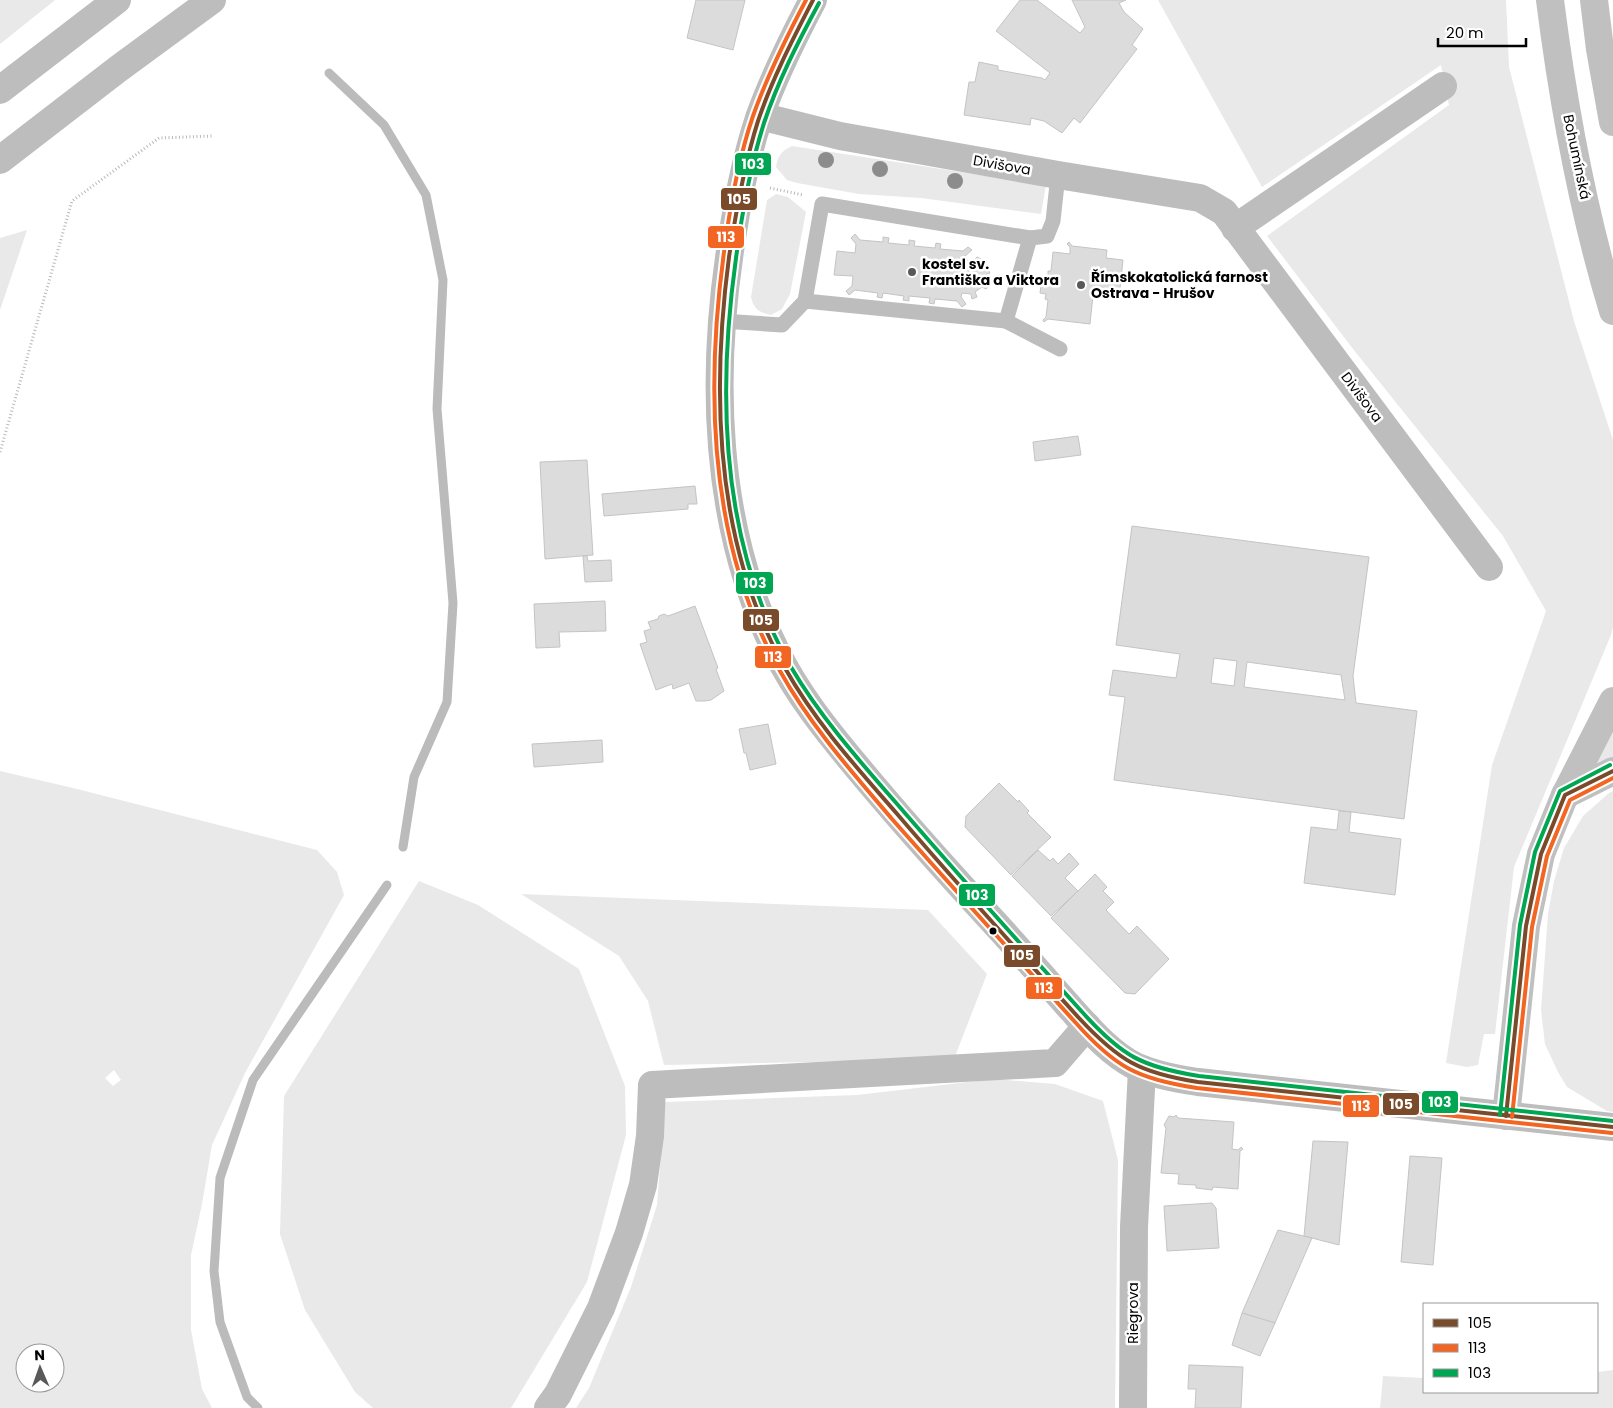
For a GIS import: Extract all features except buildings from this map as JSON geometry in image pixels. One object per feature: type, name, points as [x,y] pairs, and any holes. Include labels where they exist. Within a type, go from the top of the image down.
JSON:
[{"type":"main road","points":[[0,90],[117,0]]},
{"type":"main road","points":[[0,160],[118,69],[212,0]]},
{"type":"main road","points":[[812,0],[788,49],[760,116],[742,182],[727,268],[720,368],[724,464],[730,512],[741,560],[750,589],[776,653],[819,720],[909,829],[1087,1026],[1113,1051],[1142,1069],[1168,1077],[1198,1082],[1613,1127]]},
{"type":"main road","name":"Bohumínská","points":[[1550,0],[1564,94],[1579,171],[1601,271],[1613,311]]},
{"type":"main road","points":[[1594,0],[1600,49],[1613,122]]},
{"type":"main road","points":[[1236,228],[1443,86]]},
{"type":"main road","name":"Divišova","points":[[760,116],[840,136],[1200,198],[1224,212],[1489,567]]},
{"type":"main road","points":[[1506,1116],[1526,926],[1541,854],[1565,795],[1613,701]]},
{"type":"main road","points":[[1565,795],[1613,771]]},
{"type":"main road","points":[[548,1408],[558,1394],[601,1308],[629,1232],[643,1185],[650,1136],[652,1085],[1055,1063],[1087,1026]]},
{"type":"main road","name":"Riegrova","points":[[1133,1408],[1134,1227],[1142,1069]]},
{"type":"lane","points":[[722,321],[782,325],[805,302],[822,204],[1030,238],[1046,236],[1053,221],[1058,175]]},
{"type":"lane","points":[[1006,321],[1030,238]]},
{"type":"lane","points":[[805,302],[1006,321],[1060,349]]},
{"type":"path","points":[[0,452],[72,201],[159,138],[213,136]]},
{"type":"path","points":[[742,182],[797,193],[822,204]]},
{"type":"shaded area","points":[[0,0],[55,0],[0,44]]},
{"type":"shaded area","points":[[1158,0],[1506,0],[1509,67],[1574,321],[1613,440],[1613,627],[1514,867],[1495,1034],[1484,1034],[1478,1065],[1467,1067],[1446,1063],[1492,765],[1546,611],[1503,536],[1353,349],[1267,236],[1449,105],[1441,65],[1262,187]]},
{"type":"shaded area","points":[[792,146],[1046,185],[1041,214],[921,198],[859,194],[797,183],[787,180],[776,167],[781,154]]},
{"type":"shaded area","points":[[776,194],[788,197],[806,212],[790,294],[782,309],[771,315],[757,309],[751,297],[767,200]]},
{"type":"shaded area","points":[[27,230],[0,310],[0,238]]},
{"type":"shaded area","points":[[1613,725],[1613,758],[1589,770]]},
{"type":"shaded area","points":[[0,771],[317,850],[337,872],[344,895],[245,1073],[212,1145],[191,1255],[191,1330],[202,1389],[212,1408],[0,1408]],"holes":[[[114,1070],[121,1080],[113,1086],[105,1078]]]},
{"type":"shaded area","points":[[1613,791],[1613,1112],[1607,1111],[1567,1087],[1545,1044],[1541,1010],[1548,914],[1554,881],[1564,848],[1583,816]]},
{"type":"shaded area","points":[[419,881],[478,905],[579,969],[625,1086],[626,1135],[587,1282],[511,1408],[373,1408],[355,1392],[305,1310],[280,1234],[284,1096]]},
{"type":"shaded area","points":[[521,894],[928,910],[987,974],[954,1059],[664,1065],[648,1001],[619,956]]},
{"type":"shaded area","points":[[994,1079],[1055,1084],[1103,1101],[1118,1160],[1115,1408],[576,1408],[589,1388],[631,1287],[657,1205],[665,1102],[857,1095]]},
{"type":"shaded area","points":[[1613,1370],[1613,1408],[1380,1408],[1383,1376],[1423,1378],[1423,1393],[1598,1393],[1598,1372]]},
{"type":"waterway","points":[[329,73],[384,125],[426,195],[443,280],[437,409],[453,603],[447,702],[414,777],[403,847]]},
{"type":"waterway","points":[[258,1408],[247,1397],[220,1322],[214,1271],[220,1178],[253,1080],[387,885]]},
{"type":"transit line","name":"113","points":[[806,0],[764,86],[753,116],[739,166],[724,252],[718,305],[715,413],[718,467],[726,520],[739,572],[756,623],[780,671],[818,729],[892,819],[1089,1037],[1102,1050],[1128,1068],[1158,1080],[1197,1088],[1612,1133]]},
{"type":"transit line","name":"105","points":[[813,0],[783,59],[770,90],[758,121],[745,171],[729,257],[723,309],[720,415],[724,468],[732,520],[744,571],[762,621],[785,668],[823,726],[1033,968],[1093,1033],[1106,1045],[1132,1063],[1161,1074],[1198,1082],[1613,1127]]},
{"type":"transit line","name":"103","points":[[819,3],[782,77],[764,123],[755,156],[736,258],[727,362],[730,468],[738,520],[750,571],[768,620],[791,667],[816,706],[874,777],[1061,989],[1110,1040],[1134,1057],[1148,1064],[1199,1076],[1613,1121]]},
{"type":"transit line","name":"103","points":[[1500,1115],[1520,925],[1535,852],[1560,791],[1610,765]]},
{"type":"transit line","name":"105","points":[[1506,1116],[1526,926],[1541,854],[1565,795],[1613,771]]},
{"type":"transit line","name":"113","points":[[1512,1117],[1532,927],[1547,856],[1570,800],[1613,778]]},
{"type":"place","name":"kostel sv. Františka a Viktora","points":[[912,272]]},
{"type":"place","name":"Římskokatolická farnost Ostrava - Hrušov","points":[[1081,285]]}]
